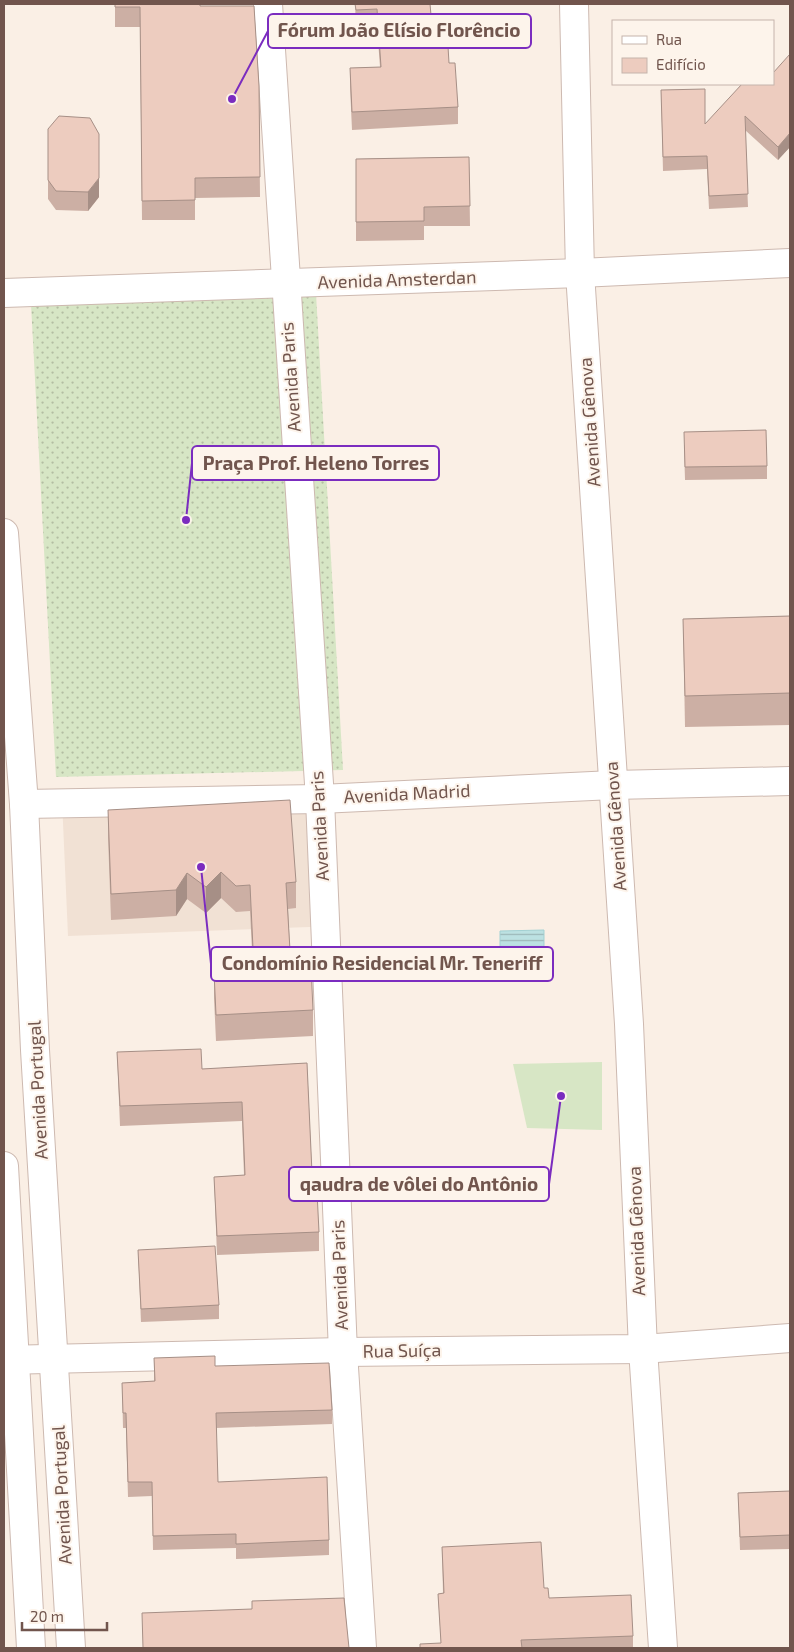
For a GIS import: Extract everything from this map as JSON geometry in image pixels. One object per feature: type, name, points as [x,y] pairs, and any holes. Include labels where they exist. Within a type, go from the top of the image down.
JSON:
[{"type":"street","name":"Avenida Paris","points":[[268,4],[320,799],[343,1352],[362,1648]]},
{"type":"street","name":"Avenida Gênova","points":[[574,4],[580,273],[629,1024],[643,1349],[663,1648]]},
{"type":"street","name":"Avenida Amsterdan","points":[[4,293],[580,273],[790,263]]},
{"type":"street","name":"Avenida Portugal","points":[[4,533],[24,804],[35,1050],[71,1648]]},
{"type":"street","name":"Avenida Madrid","points":[[24,804],[320,799],[613,784],[790,781]]},
{"type":"street","points":[[4,1166],[9,1360],[31,1648]]},
{"type":"street","name":"Rua Suíça","points":[[9,1360],[343,1352],[643,1349],[790,1338]]},
{"type":"shaded area","points":[[329,795],[337,926],[68,936],[62,800]]},
{"type":"green space","points":[[315,276],[343,770],[56,777],[30,285]]},
{"type":"green space","points":[[602,1062],[602,1130],[527,1128],[513,1064]]},
{"type":"water","points":[[544,930],[544,980],[500,979],[500,931]]},
{"type":"building","points":[[115,4],[254,6],[259,86],[260,177],[195,178],[195,200],[142,201],[140,7],[115,7]]},
{"type":"building","points":[[355,4],[430,4],[431,15],[446,14],[449,63],[455,63],[458,107],[352,112],[350,68],[381,67],[377,9],[356,10]]},
{"type":"building","points":[[790,54],[790,133],[778,147],[745,116],[748,194],[709,196],[707,156],[663,157],[661,90],[705,89],[705,124],[741,85],[774,85],[774,72]]},
{"type":"building","points":[[59,116],[90,118],[99,134],[99,178],[88,192],[56,191],[48,180],[48,129]]},
{"type":"building","points":[[469,157],[470,206],[424,207],[424,221],[356,222],[356,159]]},
{"type":"building","points":[[766,430],[767,466],[685,467],[684,432]]},
{"type":"building","points":[[790,616],[790,693],[685,696],[683,619]]},
{"type":"building","points":[[290,800],[296,882],[286,883],[291,967],[311,966],[313,1010],[216,1015],[214,972],[254,970],[250,885],[236,886],[221,872],[206,887],[187,873],[176,890],[111,894],[108,810]]},
{"type":"building","points":[[201,1049],[202,1069],[307,1063],[312,1173],[316,1172],[319,1232],[217,1236],[214,1177],[245,1175],[242,1102],[120,1106],[117,1052]]},
{"type":"building","points":[[215,1246],[219,1305],[141,1309],[138,1250]]},
{"type":"building","points":[[215,1356],[215,1366],[329,1363],[332,1410],[216,1413],[218,1482],[327,1477],[329,1540],[236,1544],[236,1534],[153,1536],[152,1482],[128,1482],[126,1413],[123,1413],[122,1383],[155,1381],[154,1358]]},
{"type":"building","points":[[790,1491],[790,1535],[740,1537],[738,1493]]},
{"type":"building","points":[[541,1542],[544,1588],[548,1588],[549,1598],[631,1595],[633,1636],[521,1640],[522,1648],[420,1648],[420,1644],[441,1643],[438,1594],[444,1593],[442,1547]]},
{"type":"building","points":[[344,1598],[349,1648],[143,1648],[142,1613],[252,1609],[252,1601]]},
{"type":"place","name":"Fórum João Elísio Florêncio","points":[[232,99]]},
{"type":"place","name":"Praça Prof. Heleno Torres","points":[[186,520]]},
{"type":"place","name":"Condomínio Residencial Mr. Teneriff","points":[[201,867]]},
{"type":"place","name":"qaudra de vôlei do Antônio","points":[[561,1096]]}]
